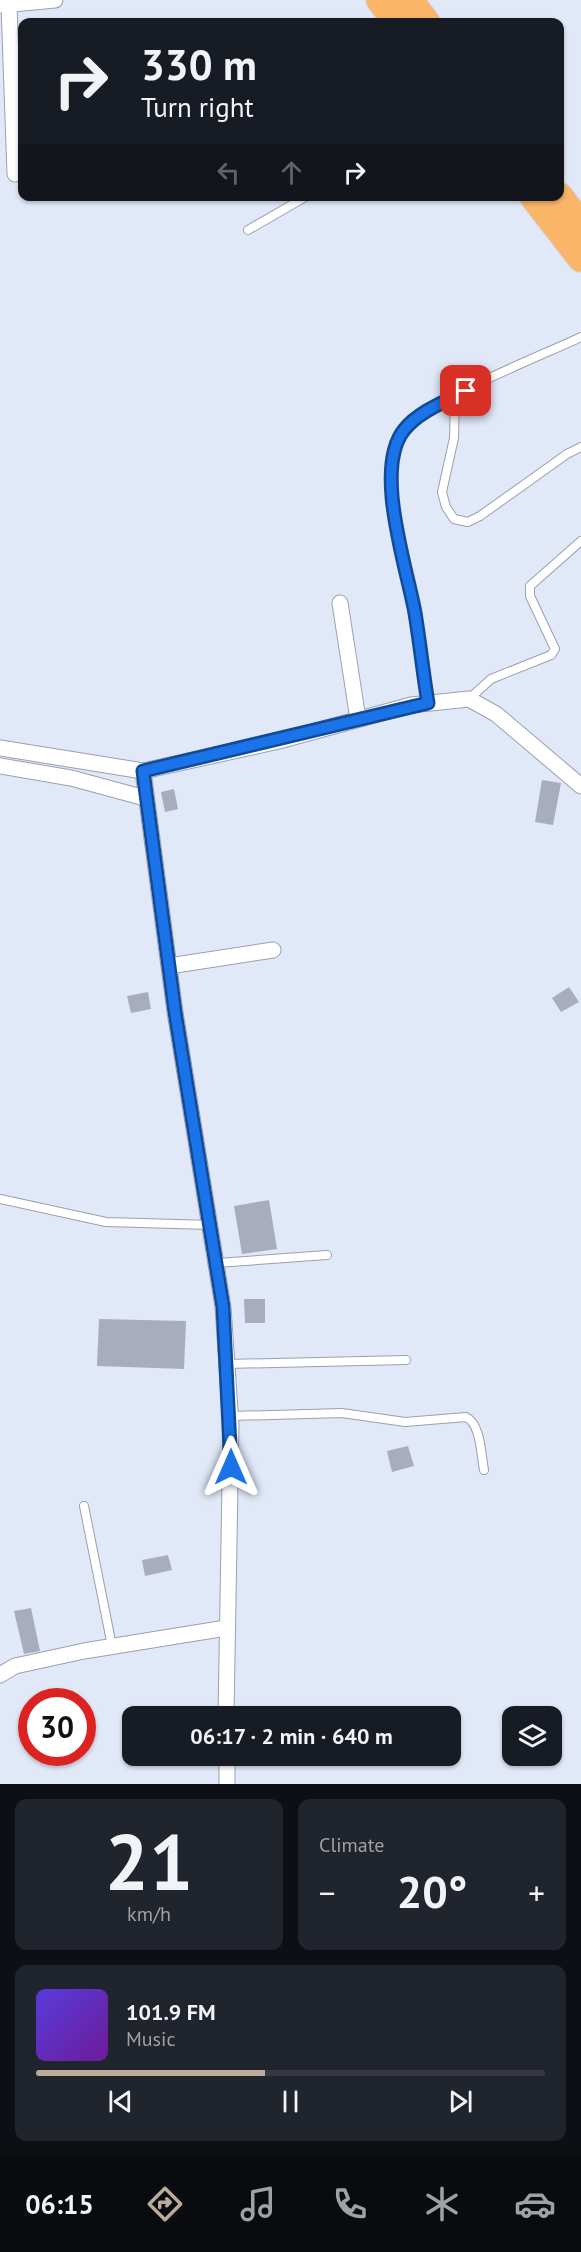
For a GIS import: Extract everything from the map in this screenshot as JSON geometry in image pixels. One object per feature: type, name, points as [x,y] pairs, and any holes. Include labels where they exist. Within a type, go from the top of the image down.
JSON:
[{"type":"highway","points":[[380,0],[394,18]]},
{"type":"highway","points":[[409,0],[423,18]]},
{"type":"highway","points":[[537,201],[581,258]]},
{"type":"highway","points":[[563,201],[581,225]]},
{"type":"street","points":[[15,174],[5,5],[55,0]]},
{"type":"street","points":[[340,603],[358,719]]},
{"type":"street","points":[[0,766],[71,778],[143,783],[358,719],[428,703],[469,699],[496,714],[581,786]]},
{"type":"street","points":[[0,748],[143,783]]},
{"type":"street","points":[[143,783],[169,966],[217,1263],[227,1364],[231,1416],[231,1550],[226,1628],[226,1706]]},
{"type":"street","points":[[169,966],[273,950]]},
{"type":"street","points":[[0,1675],[15,1666],[112,1646],[226,1628]]},
{"type":"street","points":[[227,1766],[227,1784]]},
{"type":"lane","points":[[248,230],[298,201]]},
{"type":"lane","points":[[428,703],[415,613],[398,542],[392,489],[397,442],[405,429],[419,417],[455,397],[581,337]]},
{"type":"lane","points":[[455,397],[454,438],[442,492],[446,507],[454,519],[468,522],[480,516],[567,454],[581,447]]},
{"type":"lane","points":[[469,699],[491,679],[550,655],[555,649],[530,596],[530,586],[581,541]]},
{"type":"lane","points":[[0,1199],[106,1222],[211,1225]]},
{"type":"lane","points":[[217,1263],[327,1255]]},
{"type":"lane","points":[[227,1364],[406,1360]]},
{"type":"lane","points":[[231,1416],[342,1413],[405,1422],[466,1418],[471,1420],[476,1430],[484,1470]]},
{"type":"lane","points":[[84,1506],[112,1646]]},
{"type":"building","points":[[542,780],[561,783],[553,825],[535,822]]},
{"type":"building","points":[[174,789],[178,809],[165,812],[161,792]]},
{"type":"building","points":[[569,987],[579,1002],[561,1012],[552,998]]},
{"type":"building","points":[[148,992],[151,1009],[131,1013],[127,996]]},
{"type":"building","points":[[269,1200],[277,1249],[242,1254],[234,1206]]},
{"type":"building","points":[[244,1299],[265,1299],[265,1323],[245,1323]]},
{"type":"building","points":[[99,1319],[186,1321],[184,1369],[97,1366]]},
{"type":"building","points":[[408,1446],[414,1466],[392,1472],[387,1451]]},
{"type":"building","points":[[168,1555],[172,1570],[145,1576],[142,1560]]},
{"type":"building","points":[[31,1608],[40,1651],[24,1654],[14,1611]]},
{"type":"route","points":[[231,1467],[231,1425],[223,1307],[175,1012],[143,771],[147,768],[279,741],[411,705],[428,703],[415,613],[394,516],[392,489],[394,459],[397,442],[405,429],[419,417],[466,391]]}]
